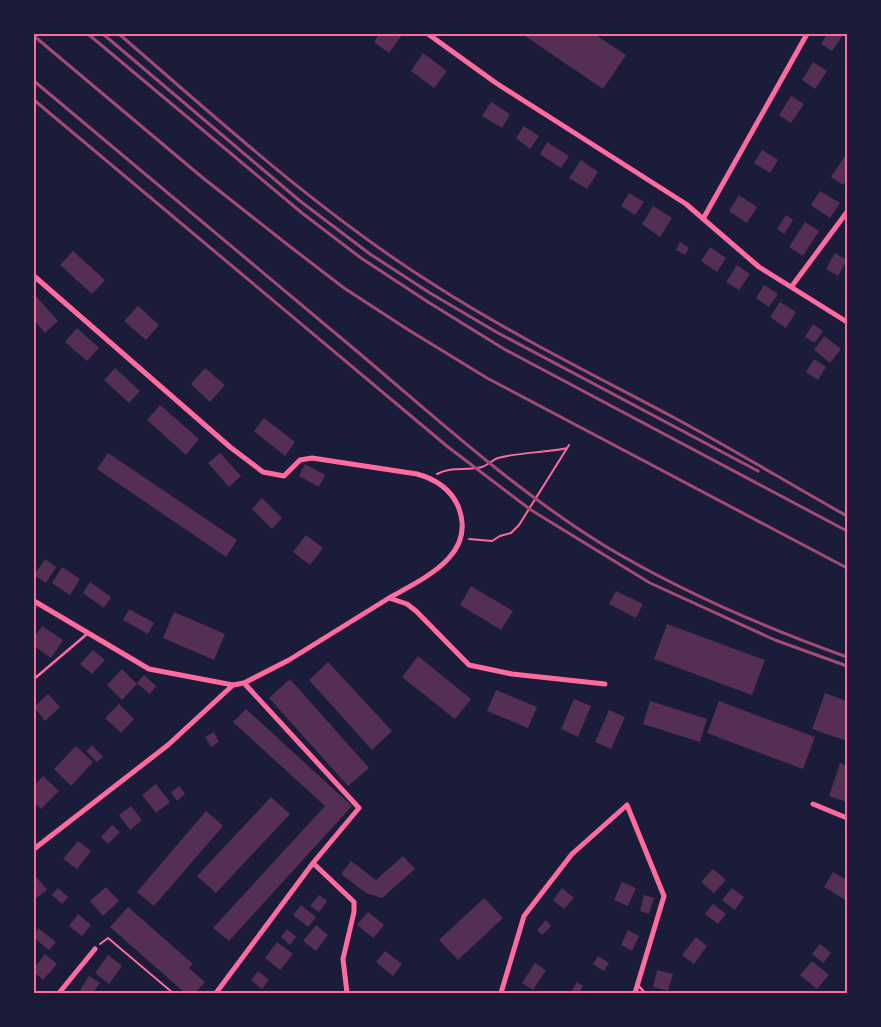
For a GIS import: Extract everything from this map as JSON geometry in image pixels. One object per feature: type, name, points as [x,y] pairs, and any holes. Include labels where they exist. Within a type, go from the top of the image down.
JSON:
[{"type":"street","points":[[428,34],[496,83],[686,204],[758,266],[847,322]]},
{"type":"street","points":[[703,219],[806,34]]},
{"type":"street","points":[[792,286],[847,212]]},
{"type":"street","points":[[34,276],[230,447],[263,472],[284,476],[300,460],[306,457],[429,477],[448,491],[456,502],[464,525],[462,538],[456,551],[447,561],[289,660],[244,683],[233,685],[149,669],[34,601]]},
{"type":"street","points":[[390,598],[407,604],[469,665],[512,674],[605,684]]},
{"type":"street","points":[[216,993],[313,862],[359,808],[244,683]]},
{"type":"street","points":[[34,849],[168,745],[233,685]]},
{"type":"street","points":[[813,804],[847,818]]},
{"type":"street","points":[[501,993],[524,916],[572,854],[627,805],[664,896],[635,993]]},
{"type":"street","points":[[313,862],[354,902],[354,912],[343,959],[347,993]]},
{"type":"street","points":[[58,993],[95,949]]},
{"type":"lane","points":[[34,679],[88,633]]},
{"type":"lane","points":[[638,985],[645,993]]},
{"type":"path","points":[[429,477],[447,468],[469,470],[484,467],[496,458],[568,446],[532,504],[511,532],[492,541],[462,538]]},
{"type":"path","points":[[95,949],[108,938],[173,993]]},
{"type":"building","points":[[379,34],[402,35],[389,53],[374,42]]},
{"type":"building","points":[[522,34],[594,34],[626,55],[603,89]]},
{"type":"building","points":[[827,34],[843,35],[832,51],[821,44]]},
{"type":"building","points":[[423,53],[447,71],[434,88],[411,71]]},
{"type":"building","points":[[813,62],[827,71],[815,89],[802,80]]},
{"type":"building","points":[[791,96],[804,104],[791,123],[779,115]]},
{"type":"building","points":[[491,102],[510,114],[502,128],[482,116]]},
{"type":"building","points":[[524,126],[539,136],[530,149],[516,138]]},
{"type":"building","points":[[547,142],[569,156],[561,168],[540,154]]},
{"type":"building","points":[[762,150],[778,160],[770,173],[754,163]]},
{"type":"building","points":[[844,157],[847,158],[847,179],[843,185],[831,177]]},
{"type":"building","points":[[581,160],[598,172],[587,189],[569,178]]},
{"type":"building","points":[[820,191],[840,203],[830,218],[811,205]]},
{"type":"building","points":[[629,193],[644,202],[635,215],[621,206]]},
{"type":"building","points":[[739,195],[757,207],[747,223],[729,211]]},
{"type":"building","points":[[653,206],[672,218],[660,237],[642,224]]},
{"type":"building","points":[[786,215],[793,220],[784,234],[777,229]]},
{"type":"building","points":[[805,222],[819,231],[803,256],[789,247]]},
{"type":"building","points":[[680,242],[689,248],[685,255],[676,250]]},
{"type":"building","points":[[710,247],[726,258],[717,272],[701,261]]},
{"type":"building","points":[[73,251],[105,280],[92,294],[60,265]]},
{"type":"building","points":[[835,253],[847,260],[838,276],[826,269]]},
{"type":"building","points":[[737,265],[750,274],[739,290],[726,282]]},
{"type":"building","points":[[764,285],[778,294],[769,307],[756,298]]},
{"type":"building","points":[[34,294],[58,321],[45,333],[34,320]]},
{"type":"building","points":[[780,302],[796,312],[786,328],[770,317]]},
{"type":"building","points":[[138,306],[159,325],[146,340],[124,321]]},
{"type":"building","points":[[813,324],[823,331],[815,343],[805,337]]},
{"type":"building","points":[[77,328],[99,348],[87,361],[65,342]]},
{"type":"building","points":[[824,336],[841,349],[830,363],[814,350]]},
{"type":"building","points":[[814,359],[826,367],[818,380],[806,372]]},
{"type":"building","points":[[115,368],[140,391],[129,403],[104,380]]},
{"type":"building","points":[[205,368],[225,385],[210,402],[191,384]]},
{"type":"building","points":[[160,405],[199,439],[186,455],[147,420]]},
{"type":"building","points":[[264,418],[295,442],[285,456],[254,431]]},
{"type":"building","points":[[108,453],[237,540],[226,557],[97,469]]},
{"type":"building","points":[[220,453],[241,476],[229,487],[208,463]]},
{"type":"building","points":[[305,464],[325,475],[319,487],[299,476]]},
{"type":"building","points":[[262,498],[282,518],[272,529],[252,509]]},
{"type":"building","points":[[306,535],[323,548],[310,565],[293,552]]},
{"type":"building","points":[[45,559],[56,567],[46,583],[34,575]]},
{"type":"building","points":[[62,567],[80,579],[70,595],[52,583]]},
{"type":"building","points":[[90,582],[111,597],[104,608],[83,593]]},
{"type":"building","points":[[471,586],[513,611],[501,630],[460,605]]},
{"type":"building","points":[[616,591],[643,604],[636,618],[609,604]]},
{"type":"building","points":[[129,609],[154,623],[148,634],[123,620]]},
{"type":"building","points":[[174,612],[225,634],[214,660],[163,638]]},
{"type":"building","points":[[667,624],[765,660],[752,695],[654,659]]},
{"type":"building","points":[[42,626],[63,640],[51,658],[34,646],[34,638]]},
{"type":"building","points":[[93,650],[105,660],[92,674],[80,664]]},
{"type":"building","points":[[418,656],[471,699],[455,719],[402,677]]},
{"type":"building","points":[[328,662],[392,731],[372,750],[309,680]]},
{"type":"building","points":[[122,669],[137,684],[122,700],[107,685]]},
{"type":"building","points":[[144,675],[156,686],[150,694],[137,683]]},
{"type":"building","points":[[290,679],[369,768],[348,786],[269,698]]},
{"type":"building","points":[[496,690],[537,707],[528,728],[487,711]]},
{"type":"building","points":[[825,693],[847,701],[847,741],[812,729]]},
{"type":"building","points":[[48,694],[60,707],[45,721],[34,707]]},
{"type":"building","points":[[574,699],[591,706],[578,737],[561,729]]},
{"type":"building","points":[[650,701],[707,719],[700,742],[643,724]]},
{"type":"building","points":[[719,701],[815,737],[803,769],[707,733]]},
{"type":"building","points":[[119,704],[134,719],[121,733],[105,718]]},
{"type":"building","points":[[246,709],[352,806],[229,941],[213,928],[325,806],[233,722]]},
{"type":"building","points":[[609,710],[625,717],[611,749],[595,742]]},
{"type":"building","points":[[214,732],[219,742],[211,747],[205,737]]},
{"type":"building","points":[[92,745],[103,757],[97,762],[86,751]]},
{"type":"building","points":[[76,746],[93,762],[71,786],[54,769]]},
{"type":"building","points":[[840,763],[847,766],[847,802],[829,796]]},
{"type":"building","points":[[43,776],[59,791],[41,809],[34,802],[34,786]]},
{"type":"building","points":[[156,784],[170,802],[156,813],[142,795]]},
{"type":"building","points":[[179,786],[185,794],[177,801],[171,792]]},
{"type":"building","points":[[271,797],[290,814],[216,893],[197,876]]},
{"type":"building","points":[[131,806],[142,820],[130,830],[119,815]]},
{"type":"building","points":[[206,811],[223,826],[154,906],[137,892]]},
{"type":"building","points":[[112,825],[120,832],[108,844],[101,837]]},
{"type":"building","points":[[78,841],[91,851],[77,869],[63,859]]},
{"type":"building","points":[[403,856],[415,869],[382,898],[366,893],[341,874],[351,861],[376,880]]},
{"type":"building","points":[[713,869],[726,880],[714,893],[701,882]]},
{"type":"building","points":[[833,872],[847,880],[847,901],[824,887]]},
{"type":"building","points":[[34,874],[47,890],[35,899],[34,898]]},
{"type":"building","points":[[622,882],[636,888],[628,906],[614,900]]},
{"type":"building","points":[[106,887],[119,901],[103,916],[90,901]]},
{"type":"building","points":[[58,888],[68,897],[62,904],[52,895]]},
{"type":"building","points":[[562,888],[574,898],[564,909],[553,900]]},
{"type":"building","points":[[732,888],[744,897],[735,910],[722,900]]},
{"type":"building","points":[[319,895],[327,901],[319,912],[310,906]]},
{"type":"building","points":[[644,895],[654,898],[649,914],[640,911]]},
{"type":"building","points":[[484,898],[503,918],[458,960],[439,940]]},
{"type":"building","points":[[713,904],[726,914],[718,924],[705,914]]},
{"type":"building","points":[[301,905],[316,917],[308,927],[293,915]]},
{"type":"building","points":[[128,907],[193,964],[189,968],[205,982],[195,993],[185,993],[110,927]]},
{"type":"building","points":[[368,912],[384,925],[373,938],[357,925]]},
{"type":"building","points":[[78,914],[91,925],[82,936],[69,926]]},
{"type":"building","points":[[546,920],[551,926],[542,935],[537,930]]},
{"type":"building","points":[[316,925],[328,935],[316,951],[303,941]]},
{"type":"building","points":[[38,928],[56,942],[49,950],[34,938]]},
{"type":"building","points":[[287,929],[296,937],[290,945],[281,937]]},
{"type":"building","points":[[628,930],[639,936],[632,951],[621,945]]},
{"type":"building","points":[[696,937],[707,946],[694,964],[682,955]]},
{"type":"building","points":[[277,942],[293,954],[280,970],[265,958]]},
{"type":"building","points":[[820,944],[831,953],[823,963],[812,954]]},
{"type":"building","points":[[385,951],[402,964],[393,976],[376,962]]},
{"type":"building","points":[[45,954],[57,964],[43,980],[34,972],[34,968]]},
{"type":"building","points":[[108,955],[122,966],[109,984],[95,973]]},
{"type":"building","points":[[598,956],[609,963],[604,971],[593,964]]},
{"type":"building","points":[[812,961],[829,975],[817,989],[800,975]]},
{"type":"building","points":[[535,963],[546,970],[533,990],[522,983]]},
{"type":"building","points":[[657,970],[673,974],[668,991],[653,987]]},
{"type":"building","points":[[258,971],[269,980],[262,989],[251,980]]},
{"type":"building","points":[[89,976],[100,983],[93,993],[84,993],[80,990]]},
{"type":"building","points":[[577,982],[583,986],[579,993],[572,993],[571,992]]},
{"type":"railway","points":[[88,34],[302,213],[361,258],[428,302],[504,349],[847,531]]},
{"type":"railway","points":[[103,34],[300,201],[370,254],[430,293],[498,333],[758,471]]},
{"type":"railway","points":[[119,34],[312,198],[352,229],[436,286],[493,321],[693,428],[847,516]]},
{"type":"railway","points":[[34,36],[203,178],[344,288],[487,378],[847,568]]},
{"type":"railway","points":[[34,81],[448,429],[572,525],[663,579],[723,608],[847,657]]},
{"type":"railway","points":[[34,100],[448,447],[531,510],[650,583],[775,640],[847,666]]}]
